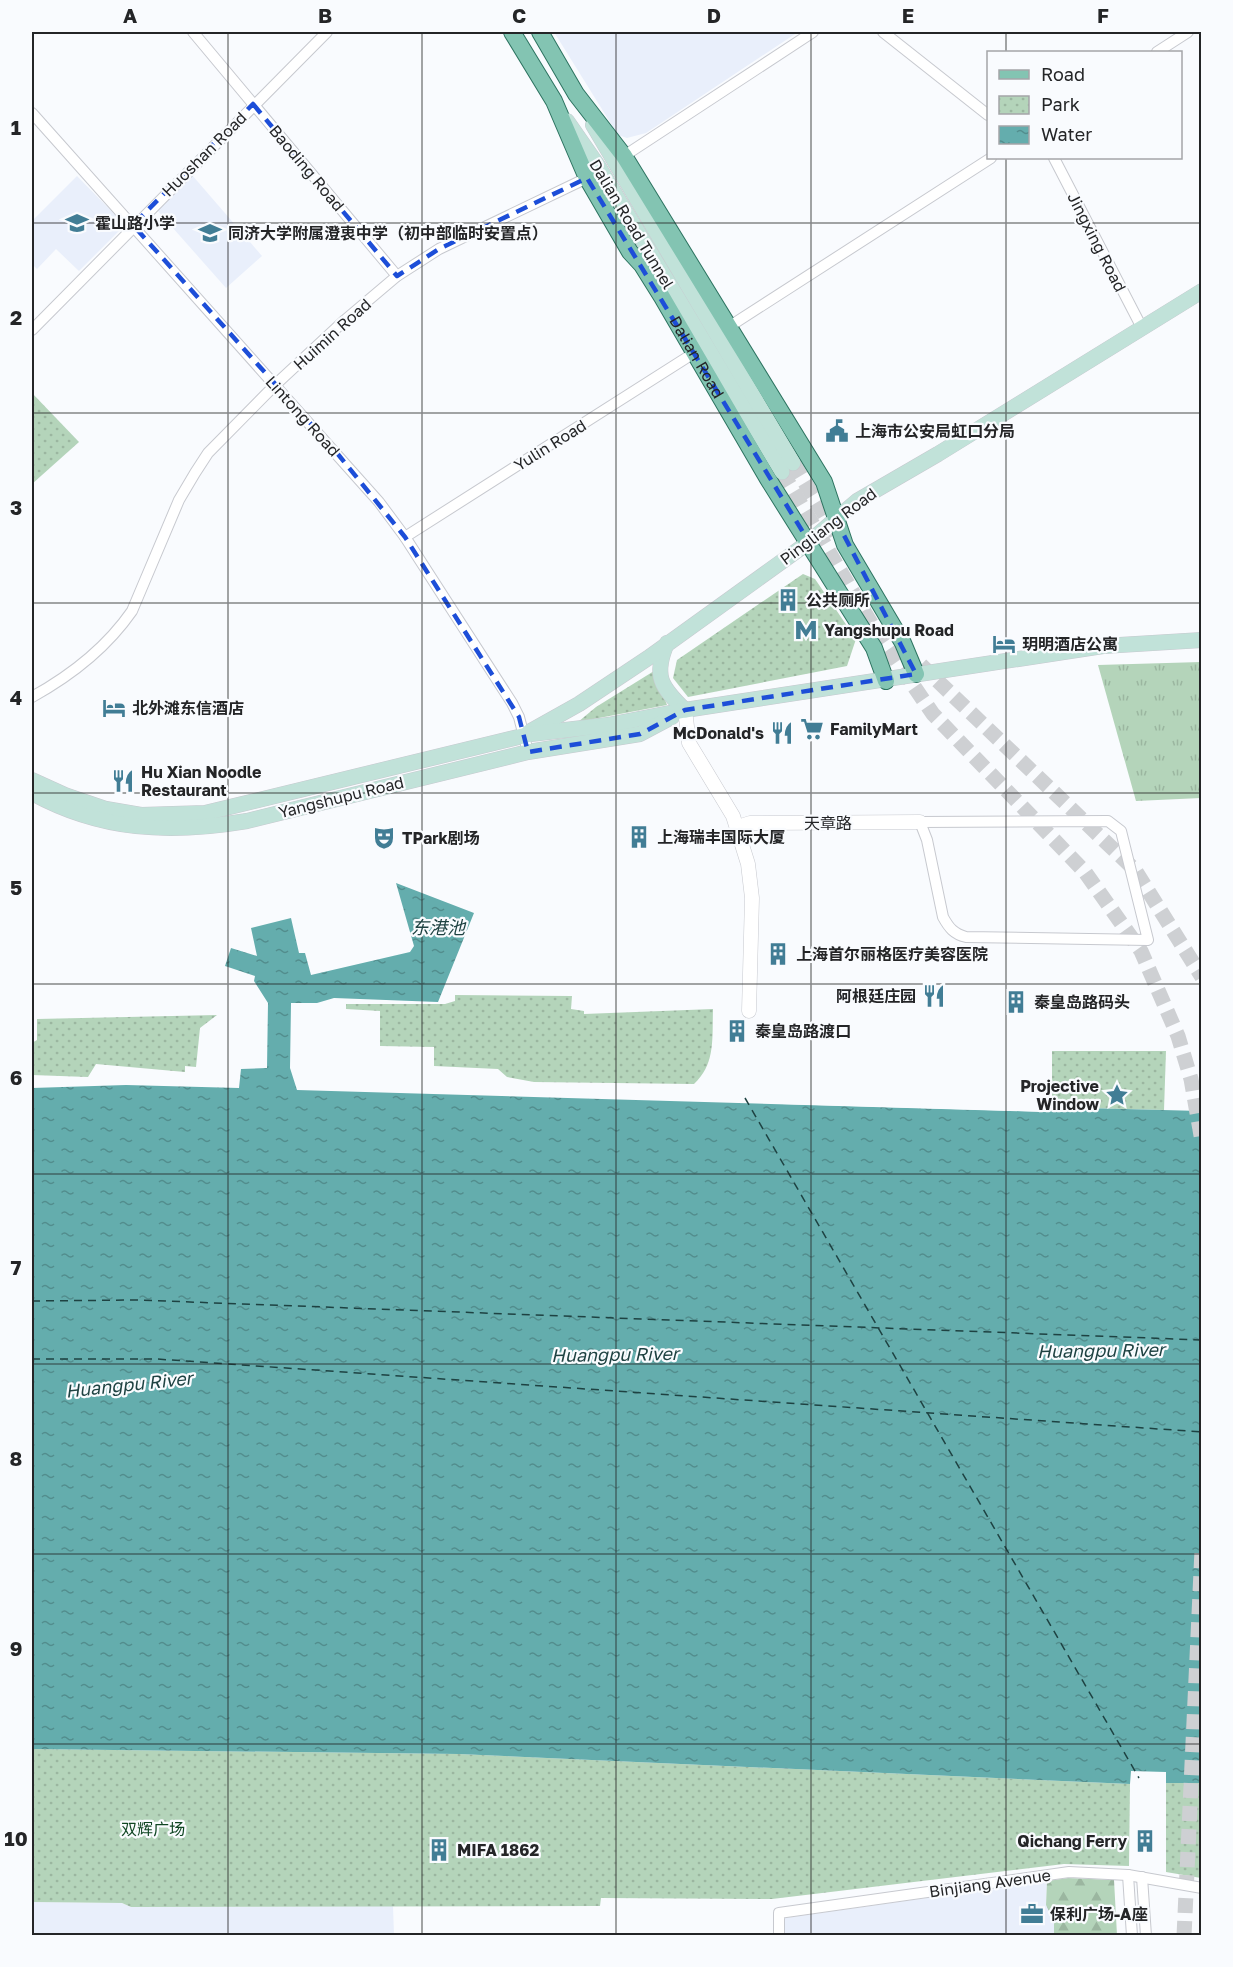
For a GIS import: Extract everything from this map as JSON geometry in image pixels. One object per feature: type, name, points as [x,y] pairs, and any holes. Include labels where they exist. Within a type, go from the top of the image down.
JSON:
[{"type":"main road","name":"Dalian Road","points":[[512,32],[554,101],[587,177],[630,252],[647,273],[768,479],[874,648],[886,681]]},
{"type":"main road","points":[[540,32],[576,94],[624,156],[727,328],[824,482],[845,545],[903,643],[916,674]]},
{"type":"main road","name":"Dalian Road Tunnel","points":[[554,101],[599,167],[788,467],[576,94]]},
{"type":"main road","name":"Pingliang Road","points":[[524,735],[579,704],[667,643],[809,542],[856,501],[938,454],[1141,326],[1202,291]]},
{"type":"main road","name":"Yangshupu Road","points":[[32,780],[65,795],[106,809],[141,815],[205,813],[524,735],[597,727],[685,710],[1103,646],[1202,640]]},
{"type":"main road","points":[[667,643],[661,657],[661,682],[668,694],[685,710]]},
{"type":"main road","name":"Yangshupu Road","points":[[32,793],[79,816],[110,824],[172,828],[210,827],[247,821],[528,752],[640,734],[685,710]]},
{"type":"street","name":"Baoding Road","points":[[193,32],[397,276]]},
{"type":"street","name":"Huoshan Road","points":[[32,330],[133,225],[327,32]]},
{"type":"street","points":[[624,156],[813,32]]},
{"type":"street","points":[[883,32],[987,114]]},
{"type":"street","points":[[1159,51],[1188,32]]},
{"type":"street","name":"Lintong Road","points":[[32,113],[337,453],[405,537],[512,703],[519,717],[528,752]]},
{"type":"street","points":[[727,328],[989,159]]},
{"type":"street","name":"Jingxing Road","points":[[1055,159],[1141,326]]},
{"type":"street","name":"Huimin Road","points":[[32,697],[63,678],[121,627],[132,611],[179,500],[195,473],[208,453],[275,385],[345,320],[397,276],[439,249],[587,177]]},
{"type":"street","name":"Yulin Road","points":[[405,537],[694,354]]},
{"type":"street","points":[[685,710],[689,743],[738,827],[748,864],[752,898],[749,1011]]},
{"type":"street","points":[[920,822],[1114,823],[1123,840],[1148,940],[959,935],[950,930],[943,917],[927,840],[920,822]]},
{"type":"street","name":"天章路","points":[[738,827],[750,823],[920,822]]},
{"type":"street","name":"Binjiang Avenue","points":[[779,1935],[779,1912],[1069,1872],[1128,1875],[1202,1887]]},
{"type":"street","points":[[1128,1875],[1132,1935]]},
{"type":"street","points":[[1142,1877],[1146,1935]]},
{"type":"highlighted area","points":[[253,104],[397,276],[439,249],[587,178],[809,542],[835,518],[916,674],[685,710],[640,734],[528,752],[519,717],[405,537],[337,453],[133,225]]},
{"type":"shaded area","points":[[554,32],[798,32],[646,133],[627,138],[618,135]]},
{"type":"shaded area","name":"同济大学附属澄衷中学（初中部临时安置点）","points":[[192,175],[262,256],[226,288],[157,210]]},
{"type":"shaded area","name":"霍山路小学","points":[[77,176],[125,225],[79,271],[56,249],[37,269],[32,264],[32,221]]},
{"type":"shaded area","points":[[1047,1881],[1046,1904],[1054,1921],[1054,1935],[785,1935],[785,1918]]},
{"type":"shaded area","points":[[32,1902],[122,1903],[131,1907],[393,1906],[394,1935],[32,1936]]},
{"type":"green space","points":[[32,393],[79,442],[32,484]]},
{"type":"green space","points":[[803,574],[815,579],[856,639],[847,666],[688,697],[673,678],[677,660]]},
{"type":"green space","points":[[1201,662],[1201,798],[1136,801],[1098,665]]},
{"type":"green space","points":[[654,671],[667,705],[578,722],[596,707]]},
{"type":"green space","points":[[455,995],[572,996],[571,1009],[584,1011],[584,1014],[713,1009],[709,1059],[706,1068],[694,1084],[534,1082],[507,1077],[498,1069],[434,1066],[434,1047],[380,1046],[380,1011],[346,1009],[346,1004],[445,1004],[455,1001]]},
{"type":"green space","points":[[217,1015],[200,1028],[196,1067],[185,1066],[185,1072],[96,1064],[88,1077],[32,1075],[32,1043],[37,1040],[37,1019]]},
{"type":"green space","points":[[1052,1051],[1166,1051],[1164,1110],[1052,1107]]},
{"type":"green space","name":"双辉广场","points":[[32,1749],[458,1754],[1130,1784],[1129,1866],[1064,1864],[772,1899],[601,1898],[600,1906],[131,1907],[122,1903],[32,1902]]},
{"type":"green space","points":[[1166,1783],[1201,1783],[1201,1878],[1166,1872]]},
{"type":"green space","points":[[1068,1878],[1114,1880],[1117,1935],[1054,1935],[1054,1921],[1046,1905],[1047,1881]]},
{"type":"water","points":[[396,883],[474,913],[438,1002],[334,998],[317,1003],[291,1003],[290,1068],[297,1090],[1047,1112],[1047,1107],[1201,1111],[1201,1783],[1166,1783],[1166,1772],[1131,1771],[1130,1784],[458,1754],[32,1749],[32,1088],[126,1085],[239,1088],[241,1069],[267,1068],[268,1003],[254,981],[255,976],[225,966],[231,948],[257,956],[251,928],[291,918],[299,953],[305,953],[311,975],[410,952],[414,946]]},
{"type":"pier","points":[[782,1101],[1044,1109],[1047,1104],[1047,1112],[782,1104]]},
{"type":"ferry route","points":[[745,1098],[1139,1778]]},
{"type":"ferry route","points":[[32,1301],[137,1300],[1202,1340]]},
{"type":"ferry route","points":[[32,1359],[157,1359],[1202,1432]]},
{"type":"tunnel","points":[[793,463],[836,534]]},
{"type":"tunnel","points":[[782,472],[875,630],[933,714],[1085,872],[1141,951],[1178,1036],[1191,1079],[1202,1141]]},
{"type":"tunnel","points":[[921,665],[1135,870],[1202,977]]},
{"type":"tunnel","points":[[1184,1936],[1202,1550]]},
{"type":"place","name":"霍山路小学","points":[[77,223]]},
{"type":"place","name":"同济大学附属澄衷中学（初中部临时安置点）","points":[[210,233]]},
{"type":"place","name":"上海市公安局虹口分局","points":[[837,431]]},
{"type":"place","name":"公共厕所","points":[[788,600]]},
{"type":"place","name":"Yangshupu Road","points":[[806,630]]},
{"type":"place","name":"玥明酒店公寓","points":[[1004,644]]},
{"type":"place","name":"北外滩东信酒店","points":[[114,708]]},
{"type":"place","name":"FamilyMart","points":[[812,729]]},
{"type":"place","name":"McDonald's","points":[[782,733]]},
{"type":"place","name":"Hu Xian Noodle Restaurant","points":[[123,781]]},
{"type":"place","name":"上海瑞丰国际大厦","points":[[639,837]]},
{"type":"place","name":"TPark剧场","points":[[384,838]]},
{"type":"place","name":"上海首尔丽格医疗美容医院","points":[[778,954]]},
{"type":"place","name":"阿根廷庄园","points":[[934,996]]},
{"type":"place","name":"秦皇岛路码头","points":[[1016,1002]]},
{"type":"place","name":"秦皇岛路渡口","points":[[737,1031]]},
{"type":"place","name":"Projective Window","points":[[1117,1095]]},
{"type":"place","name":"Qichang Ferry","points":[[1145,1841]]},
{"type":"place","name":"MIFA 1862","points":[[439,1850]]},
{"type":"place","name":"保利广场-A座","points":[[1032,1914]]},
{"type":"water label","name":"东港池","points":[[438,928]]},
{"type":"water label","name":"Huangpu River","points":[[1101,1351]]},
{"type":"water label","name":"Huangpu River","points":[[615,1355]]},
{"type":"water label","name":"Huangpu River","points":[[129,1385]]}]
